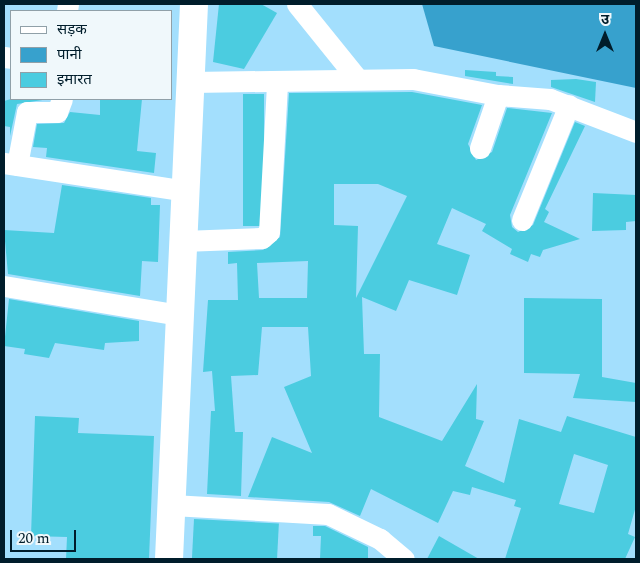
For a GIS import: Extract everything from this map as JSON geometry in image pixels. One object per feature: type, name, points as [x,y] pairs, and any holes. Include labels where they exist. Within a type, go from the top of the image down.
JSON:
[{"type":"main road","points":[[169,559],[194,4]]},
{"type":"street","points":[[297,4],[356,77]]},
{"type":"street","points":[[190,82],[277,83],[356,77],[413,79],[498,95],[569,105],[636,132]]},
{"type":"street","points":[[183,240],[262,238],[269,232],[277,83]]},
{"type":"street","points":[[480,148],[498,95]]},
{"type":"street","points":[[62,100],[57,112],[27,112],[10,164],[186,191]]},
{"type":"street","points":[[522,220],[569,105]]},
{"type":"street","points":[[4,286],[180,314]]},
{"type":"street","points":[[172,505],[328,514],[380,539],[404,559]]},
{"type":"water","points":[[422,4],[636,4],[636,88],[434,46]]},
{"type":"building","points":[[219,4],[261,4],[277,13],[244,69],[213,62]]},
{"type":"building","points":[[465,70],[496,72],[496,76],[513,77],[513,84],[465,76]]},
{"type":"building","points":[[576,79],[596,82],[595,102],[551,87],[551,80]]},
{"type":"building","points":[[412,92],[482,105],[468,144],[476,160],[492,152],[507,108],[552,113],[510,215],[512,227],[518,232],[533,225],[575,122],[585,126],[545,209],[549,212],[544,222],[580,239],[543,250],[540,257],[531,254],[528,262],[510,254],[512,249],[482,231],[486,224],[452,208],[437,244],[470,255],[457,295],[409,280],[396,311],[362,297],[364,354],[380,354],[379,417],[442,441],[477,384],[476,419],[484,421],[465,466],[504,483],[519,419],[561,432],[567,416],[636,437],[636,506],[628,534],[635,537],[625,559],[505,559],[521,508],[514,506],[516,500],[472,487],[470,495],[453,491],[438,523],[371,489],[360,516],[329,502],[248,497],[272,437],[312,453],[284,387],[311,376],[308,327],[262,327],[258,375],[231,376],[235,432],[243,432],[241,496],[207,494],[211,411],[215,411],[212,371],[203,372],[208,300],[238,300],[237,263],[228,264],[228,252],[263,250],[280,237],[289,93]],"holes":[[[334,184],[378,184],[407,196],[356,298],[358,226],[334,225]],[[308,261],[307,298],[259,298],[257,263]],[[574,454],[608,465],[594,513],[559,504]]]},
{"type":"building","points":[[243,94],[264,94],[264,226],[243,226]]},
{"type":"building","points":[[10,99],[43,100],[17,104],[10,136],[10,127],[4,126],[4,101]]},
{"type":"building","points":[[100,100],[142,100],[137,151],[156,153],[154,173],[46,157],[47,148],[33,147],[37,124],[64,123],[70,112],[100,115]]},
{"type":"building","points":[[62,185],[151,198],[151,205],[160,205],[158,262],[142,261],[140,296],[8,274],[4,230],[54,233]]},
{"type":"building","points":[[593,193],[636,195],[636,221],[626,222],[626,230],[592,231]]},
{"type":"building","points":[[524,298],[602,299],[602,377],[636,383],[636,402],[573,398],[580,374],[524,373]]},
{"type":"building","points":[[9,299],[139,321],[139,341],[105,343],[104,350],[55,343],[49,358],[24,354],[25,349],[4,346]]},
{"type":"building","points":[[35,416],[79,418],[78,433],[154,436],[149,559],[66,559],[67,537],[31,536]]},
{"type":"building","points":[[194,519],[279,523],[277,559],[192,559]]},
{"type":"building","points":[[313,526],[325,526],[368,547],[368,559],[320,559],[321,536],[313,536]]},
{"type":"building","points":[[439,536],[479,559],[427,559]]}]
